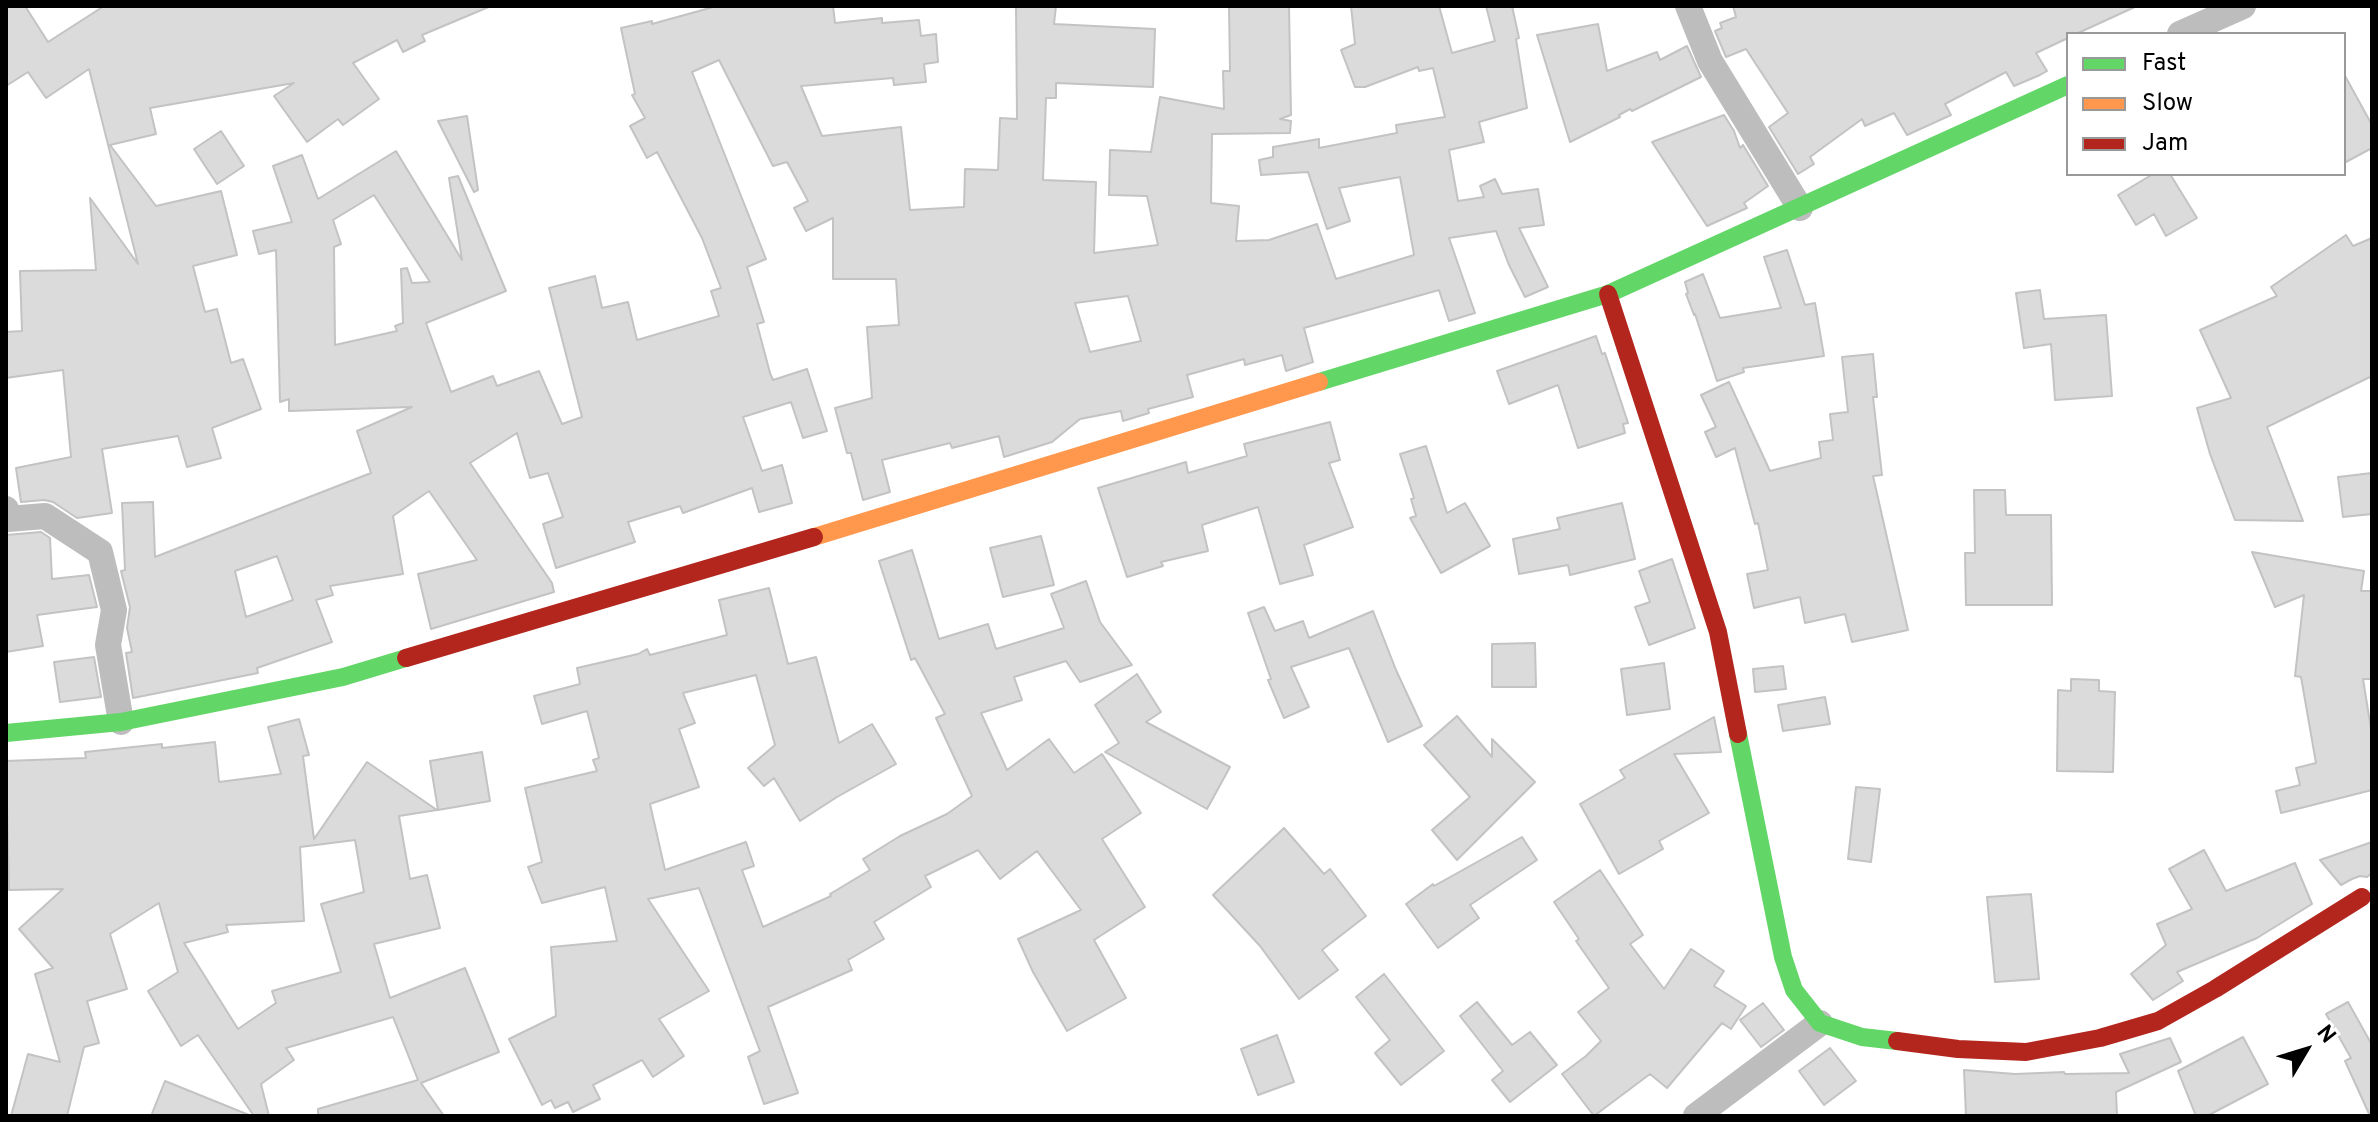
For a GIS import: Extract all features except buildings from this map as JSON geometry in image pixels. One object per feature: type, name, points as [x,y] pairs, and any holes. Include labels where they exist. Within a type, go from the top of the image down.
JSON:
[{"type":"street","points":[[1688,6],[1710,61],[1800,208]]},
{"type":"street","points":[[2184,32],[2243,6]]},
{"type":"street","points":[[6,733],[121,722],[343,677],[798,542],[1608,294],[2066,86]]},
{"type":"street","points":[[1608,294],[1718,632],[1783,957],[1794,990],[1820,1023],[1862,1037],[1958,1049],[2026,1052],[2100,1038],[2158,1021],[2362,897]]},
{"type":"street","points":[[6,509],[8,519],[45,516],[100,552],[114,610],[108,645],[121,722]]},
{"type":"street","points":[[1696,1116],[1820,1023]]},
{"type":"traffic: fast","points":[[1319,382],[1608,294],[2066,86]]},
{"type":"traffic: fast","points":[[6,733],[121,722],[343,677],[406,658]]},
{"type":"traffic: fast","points":[[1738,734],[1783,957],[1794,990],[1820,1023],[1862,1037],[1897,1041]]},
{"type":"traffic: slow","points":[[814,537],[1319,382]]},
{"type":"traffic: jam","points":[[1608,294],[1718,632],[1738,734]]},
{"type":"traffic: jam","points":[[406,658],[814,537]]},
{"type":"traffic: jam","points":[[1897,1041],[1958,1049],[2026,1052],[2100,1038],[2158,1021],[2362,897]]}]
